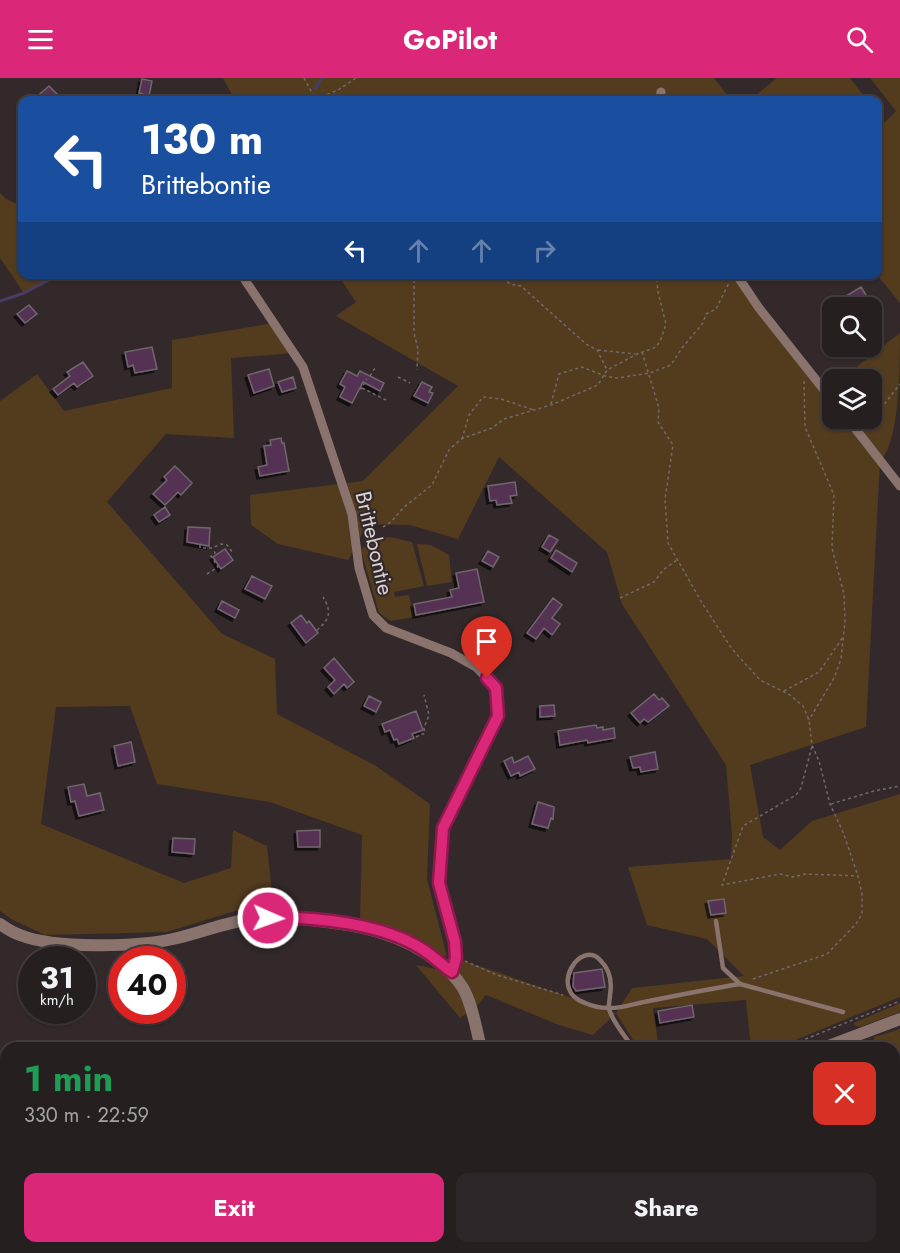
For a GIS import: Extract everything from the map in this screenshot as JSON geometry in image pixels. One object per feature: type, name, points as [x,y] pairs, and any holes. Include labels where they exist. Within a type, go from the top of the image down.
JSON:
[{"type":"street","name":"Brittebontie","points":[[244,279],[303,367],[352,514],[359,568],[373,615],[386,628],[451,653],[476,667],[496,688],[498,716],[443,828],[439,883],[455,942],[456,958],[452,972]]},
{"type":"street","points":[[740,279],[822,387]]},
{"type":"street","points":[[856,429],[900,486]]},
{"type":"street","points":[[0,924],[19,935],[67,945],[145,944],[256,918],[352,924],[401,938],[422,949],[452,972],[463,989],[480,1042]]},
{"type":"street","points":[[838,1042],[900,1019]]},
{"type":"lane","points":[[716,921],[723,968],[740,984]]},
{"type":"lane","points":[[629,1042],[609,1008],[610,975],[598,957],[591,954],[584,955],[570,968],[567,978],[574,998],[586,1004],[609,1008],[740,984],[843,1012]]},
{"type":"path","points":[[304,78],[314,96]]},
{"type":"path","points":[[323,96],[338,90],[356,78]]},
{"type":"path","points":[[414,279],[417,370]]},
{"type":"path","points":[[504,279],[510,284],[521,286],[586,344],[597,350],[637,354]]},
{"type":"path","points":[[382,527],[391,522],[403,507],[432,485],[449,450],[461,440],[492,428],[504,419],[551,405],[598,385],[607,370],[654,348],[660,342],[666,324],[658,292],[658,279]]},
{"type":"path","points":[[551,405],[559,374],[582,367],[617,378],[650,373],[671,365],[703,323],[706,314],[716,309],[729,283]]},
{"type":"path","points":[[597,350],[607,370]]},
{"type":"path","points":[[642,352],[659,408],[658,422],[673,446],[665,499],[668,543],[702,603],[732,649],[760,680],[784,691],[803,706],[809,720],[812,745],[819,761],[830,804],[843,832],[862,894],[862,914],[856,924],[827,954],[740,984]]},
{"type":"path","points":[[370,376],[375,368]]},
{"type":"path","points":[[809,371],[803,383],[805,427],[834,495],[832,548],[844,594],[846,621],[842,659],[834,678],[809,720]]},
{"type":"path","points":[[398,377],[410,383]]},
{"type":"path","points":[[368,379],[361,388],[388,402]]},
{"type":"path","points":[[882,407],[900,384]]},
{"type":"path","points":[[369,392],[372,387]]},
{"type":"path","points":[[461,440],[469,415],[483,397],[501,399],[534,410]]},
{"type":"path","points":[[200,545],[200,548],[227,545],[233,553]]},
{"type":"path","points":[[207,574],[218,567],[211,556],[215,553],[212,548]]},
{"type":"path","points":[[620,598],[654,582],[663,570],[678,560]]},
{"type":"path","points":[[317,630],[328,621],[330,613],[323,597]]},
{"type":"path","points":[[784,691],[819,672],[844,635]]},
{"type":"path","points":[[416,737],[425,733],[424,728],[429,715],[424,695]]},
{"type":"path","points":[[812,745],[801,788],[796,795],[743,826],[722,885],[780,874],[793,877],[805,874],[858,876]]},
{"type":"path","points":[[830,804],[900,786]]},
{"type":"path","points":[[456,958],[498,975],[574,998]]},
{"type":"path","points":[[798,1042],[900,1001]]},
{"type":"shaded area","points":[[223,78],[714,78],[728,96],[233,96]]},
{"type":"shaded area","points":[[777,78],[850,78],[864,96],[755,96]]},
{"type":"shaded area","points":[[870,78],[900,78],[900,303],[880,279],[882,120],[884,123],[896,111]]},
{"type":"shaded area","points":[[0,193],[6,199],[18,204],[18,279],[52,279],[24,293],[0,258]]},
{"type":"shaded area","points":[[341,279],[740,279],[822,385],[822,429],[882,429],[882,369],[854,369],[869,357],[882,357],[882,347],[900,333],[898,402],[892,438],[887,452],[880,461],[866,727],[750,765],[763,837],[780,850],[812,821],[900,794],[900,997],[791,1042],[750,1042],[746,1000],[653,1008],[658,1042],[634,1042],[616,1013],[632,988],[744,976],[707,939],[647,925],[628,867],[731,859],[732,835],[726,765],[622,604],[607,552],[499,457],[458,539],[410,525],[367,524],[348,560],[278,544],[251,525],[250,495],[363,481],[458,386],[336,316],[356,302]]},
{"type":"shaded area","points":[[274,323],[294,353],[231,358],[234,438],[166,434],[107,502],[222,634],[275,659],[277,714],[376,766],[430,804],[427,879],[447,957],[390,928],[360,921],[362,835],[270,802],[157,784],[130,706],[56,707],[41,824],[184,883],[231,868],[233,830],[267,846],[274,912],[235,911],[167,932],[45,935],[11,919],[0,911],[0,401],[37,374],[64,411],[172,388],[172,340]]},
{"type":"shaded area","points":[[390,537],[412,542],[424,586],[394,592],[395,597],[409,595],[414,617],[391,621],[379,613],[361,550],[372,539]]},
{"type":"shaded area","points":[[417,544],[431,545],[449,555],[452,582],[427,586]]},
{"type":"shaded area","points":[[456,958],[616,1013],[593,1035],[559,1025],[486,995],[477,1006],[460,1018],[416,965],[451,972]]},
{"type":"shaded area","points":[[900,1003],[900,1012],[860,1027],[854,1025],[854,1023]]},
{"type":"shaded area","points":[[900,1029],[900,1042],[874,1042],[874,1037]]},
{"type":"building","points":[[142,79],[152,81],[149,96],[139,93]]},
{"type":"building","points":[[49,86],[59,96],[38,96]]},
{"type":"building","points":[[861,287],[867,297],[847,297]]},
{"type":"building","points":[[29,305],[37,314],[25,323],[17,314]]},
{"type":"building","points":[[152,347],[157,369],[135,373],[133,365],[128,367],[125,352]]},
{"type":"building","points":[[83,362],[93,376],[77,387],[74,383],[58,395],[53,389],[70,376],[67,372]]},
{"type":"building","points":[[269,369],[274,386],[254,393],[248,375]]},
{"type":"building","points":[[347,371],[357,376],[360,371],[384,383],[380,391],[363,382],[352,403],[340,397],[345,387],[340,384]]},
{"type":"building","points":[[293,377],[296,388],[282,392],[278,382]]},
{"type":"building","points":[[422,382],[432,387],[429,392],[433,393],[428,403],[414,396]]},
{"type":"building","points":[[281,438],[289,471],[260,476],[258,467],[267,465],[264,446],[271,445],[270,440]]},
{"type":"building","points":[[175,466],[192,483],[181,495],[178,492],[165,505],[153,494],[167,480],[164,477]]},
{"type":"building","points":[[515,482],[517,495],[510,496],[512,503],[497,505],[496,500],[490,501],[488,486]]},
{"type":"building","points":[[165,507],[170,515],[159,522],[154,515]]},
{"type":"building","points":[[188,527],[210,528],[209,546],[187,542]]},
{"type":"building","points":[[549,535],[558,540],[550,552],[542,547]]},
{"type":"building","points":[[225,549],[233,560],[221,569],[213,557]]},
{"type":"building","points":[[556,550],[577,563],[572,572],[551,558]]},
{"type":"building","points":[[488,551],[499,557],[493,567],[482,561]]},
{"type":"building","points":[[477,569],[484,602],[416,615],[414,604],[452,597],[450,590],[459,588],[456,573]]},
{"type":"building","points":[[252,576],[272,586],[265,599],[245,589]]},
{"type":"building","points":[[553,598],[562,605],[552,618],[560,624],[552,635],[544,628],[536,639],[527,633]]},
{"type":"building","points":[[222,601],[239,610],[235,618],[218,609]]},
{"type":"building","points":[[301,615],[318,633],[306,643],[291,623]]},
{"type":"building","points":[[334,658],[354,682],[347,688],[344,684],[334,694],[328,687],[335,680],[324,668]]},
{"type":"building","points":[[654,694],[659,700],[662,698],[669,706],[648,722],[644,719],[640,723],[631,713]]},
{"type":"building","points":[[369,696],[381,702],[376,712],[364,706]]},
{"type":"building","points":[[554,705],[555,716],[540,717],[540,706]]},
{"type":"building","points":[[416,711],[423,730],[412,734],[414,738],[399,744],[397,739],[394,740],[390,730],[385,732],[382,724]]},
{"type":"building","points":[[596,725],[597,728],[603,727],[603,730],[614,728],[615,738],[560,745],[558,731]]},
{"type":"building","points":[[131,742],[135,762],[118,766],[114,746]]},
{"type":"building","points":[[655,752],[658,769],[641,772],[640,767],[633,768],[630,757]]},
{"type":"building","points":[[528,756],[535,769],[520,776],[519,772],[511,776],[504,761],[512,757],[514,763]]},
{"type":"building","points":[[84,784],[87,796],[100,793],[104,810],[79,816],[75,801],[71,802],[68,787]]},
{"type":"building","points":[[538,802],[554,807],[553,819],[551,818],[548,828],[532,824]]},
{"type":"building","points":[[320,830],[320,847],[298,847],[297,831]]},
{"type":"building","points":[[173,838],[195,839],[194,854],[172,852]]},
{"type":"building","points":[[724,899],[726,913],[711,915],[708,901]]},
{"type":"building","points":[[602,969],[605,987],[576,991],[573,986],[574,973]]},
{"type":"building","points":[[692,1005],[694,1017],[660,1023],[658,1011]]},
{"type":"waterway","points":[[315,89],[322,78]]},
{"type":"waterway","points":[[0,301],[24,293],[51,279]]},
{"type":"route","points":[[268,918],[352,924],[379,930],[422,949],[452,972],[456,958],[455,942],[439,883],[443,828],[498,716],[496,688],[487,678]]}]
